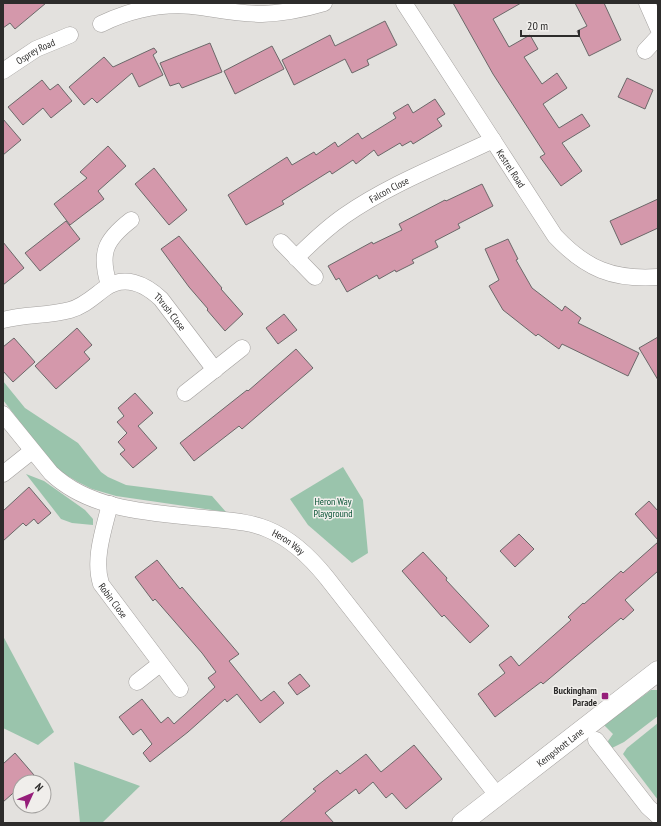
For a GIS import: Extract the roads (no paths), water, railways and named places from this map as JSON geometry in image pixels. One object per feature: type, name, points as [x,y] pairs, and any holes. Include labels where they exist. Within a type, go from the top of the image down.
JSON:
[{"type":"street","points":[[101,24],[118,16],[138,10],[157,7],[199,7],[260,14],[294,11],[324,3]]},
{"type":"street","name":"Kestrel Road","points":[[404,3],[555,236],[580,259],[609,274],[628,277],[658,277]]},
{"type":"street","points":[[647,3],[658,28]]},
{"type":"street","name":"Osprey Road","points":[[3,71],[36,49],[70,35]]},
{"type":"street","points":[[644,51],[658,37]]},
{"type":"street","name":"Falcon Close","points":[[296,258],[324,232],[358,206],[404,181],[493,140]]},
{"type":"street","points":[[109,285],[104,264],[106,246],[114,234],[131,220]]},
{"type":"street","points":[[281,242],[315,277]]},
{"type":"street","name":"Thrush Close","points":[[3,320],[70,310],[84,304],[109,285],[116,282],[134,282],[152,290],[161,299],[215,370]]},
{"type":"street","points":[[185,393],[242,348]]},
{"type":"street","name":"Heron Way","points":[[3,414],[50,473],[70,489],[84,496],[110,504],[144,511],[254,525],[278,534],[298,547],[327,578],[497,795]]},
{"type":"street","points":[[3,474],[32,451]]},
{"type":"street","name":"Robin Close","points":[[110,504],[99,556],[98,575],[101,584],[180,689]]},
{"type":"street","points":[[137,682],[160,664]]},
{"type":"street","name":"Kempshott Lane","points":[[462,823],[658,671]]},
{"type":"street","points":[[596,741],[648,807],[658,816]]},
{"type":"place","name":"Buckingham Parade","points":[[605,696]]},
{"type":"park label","name":"Heron Way Playground","points":[[333,506]]}]
